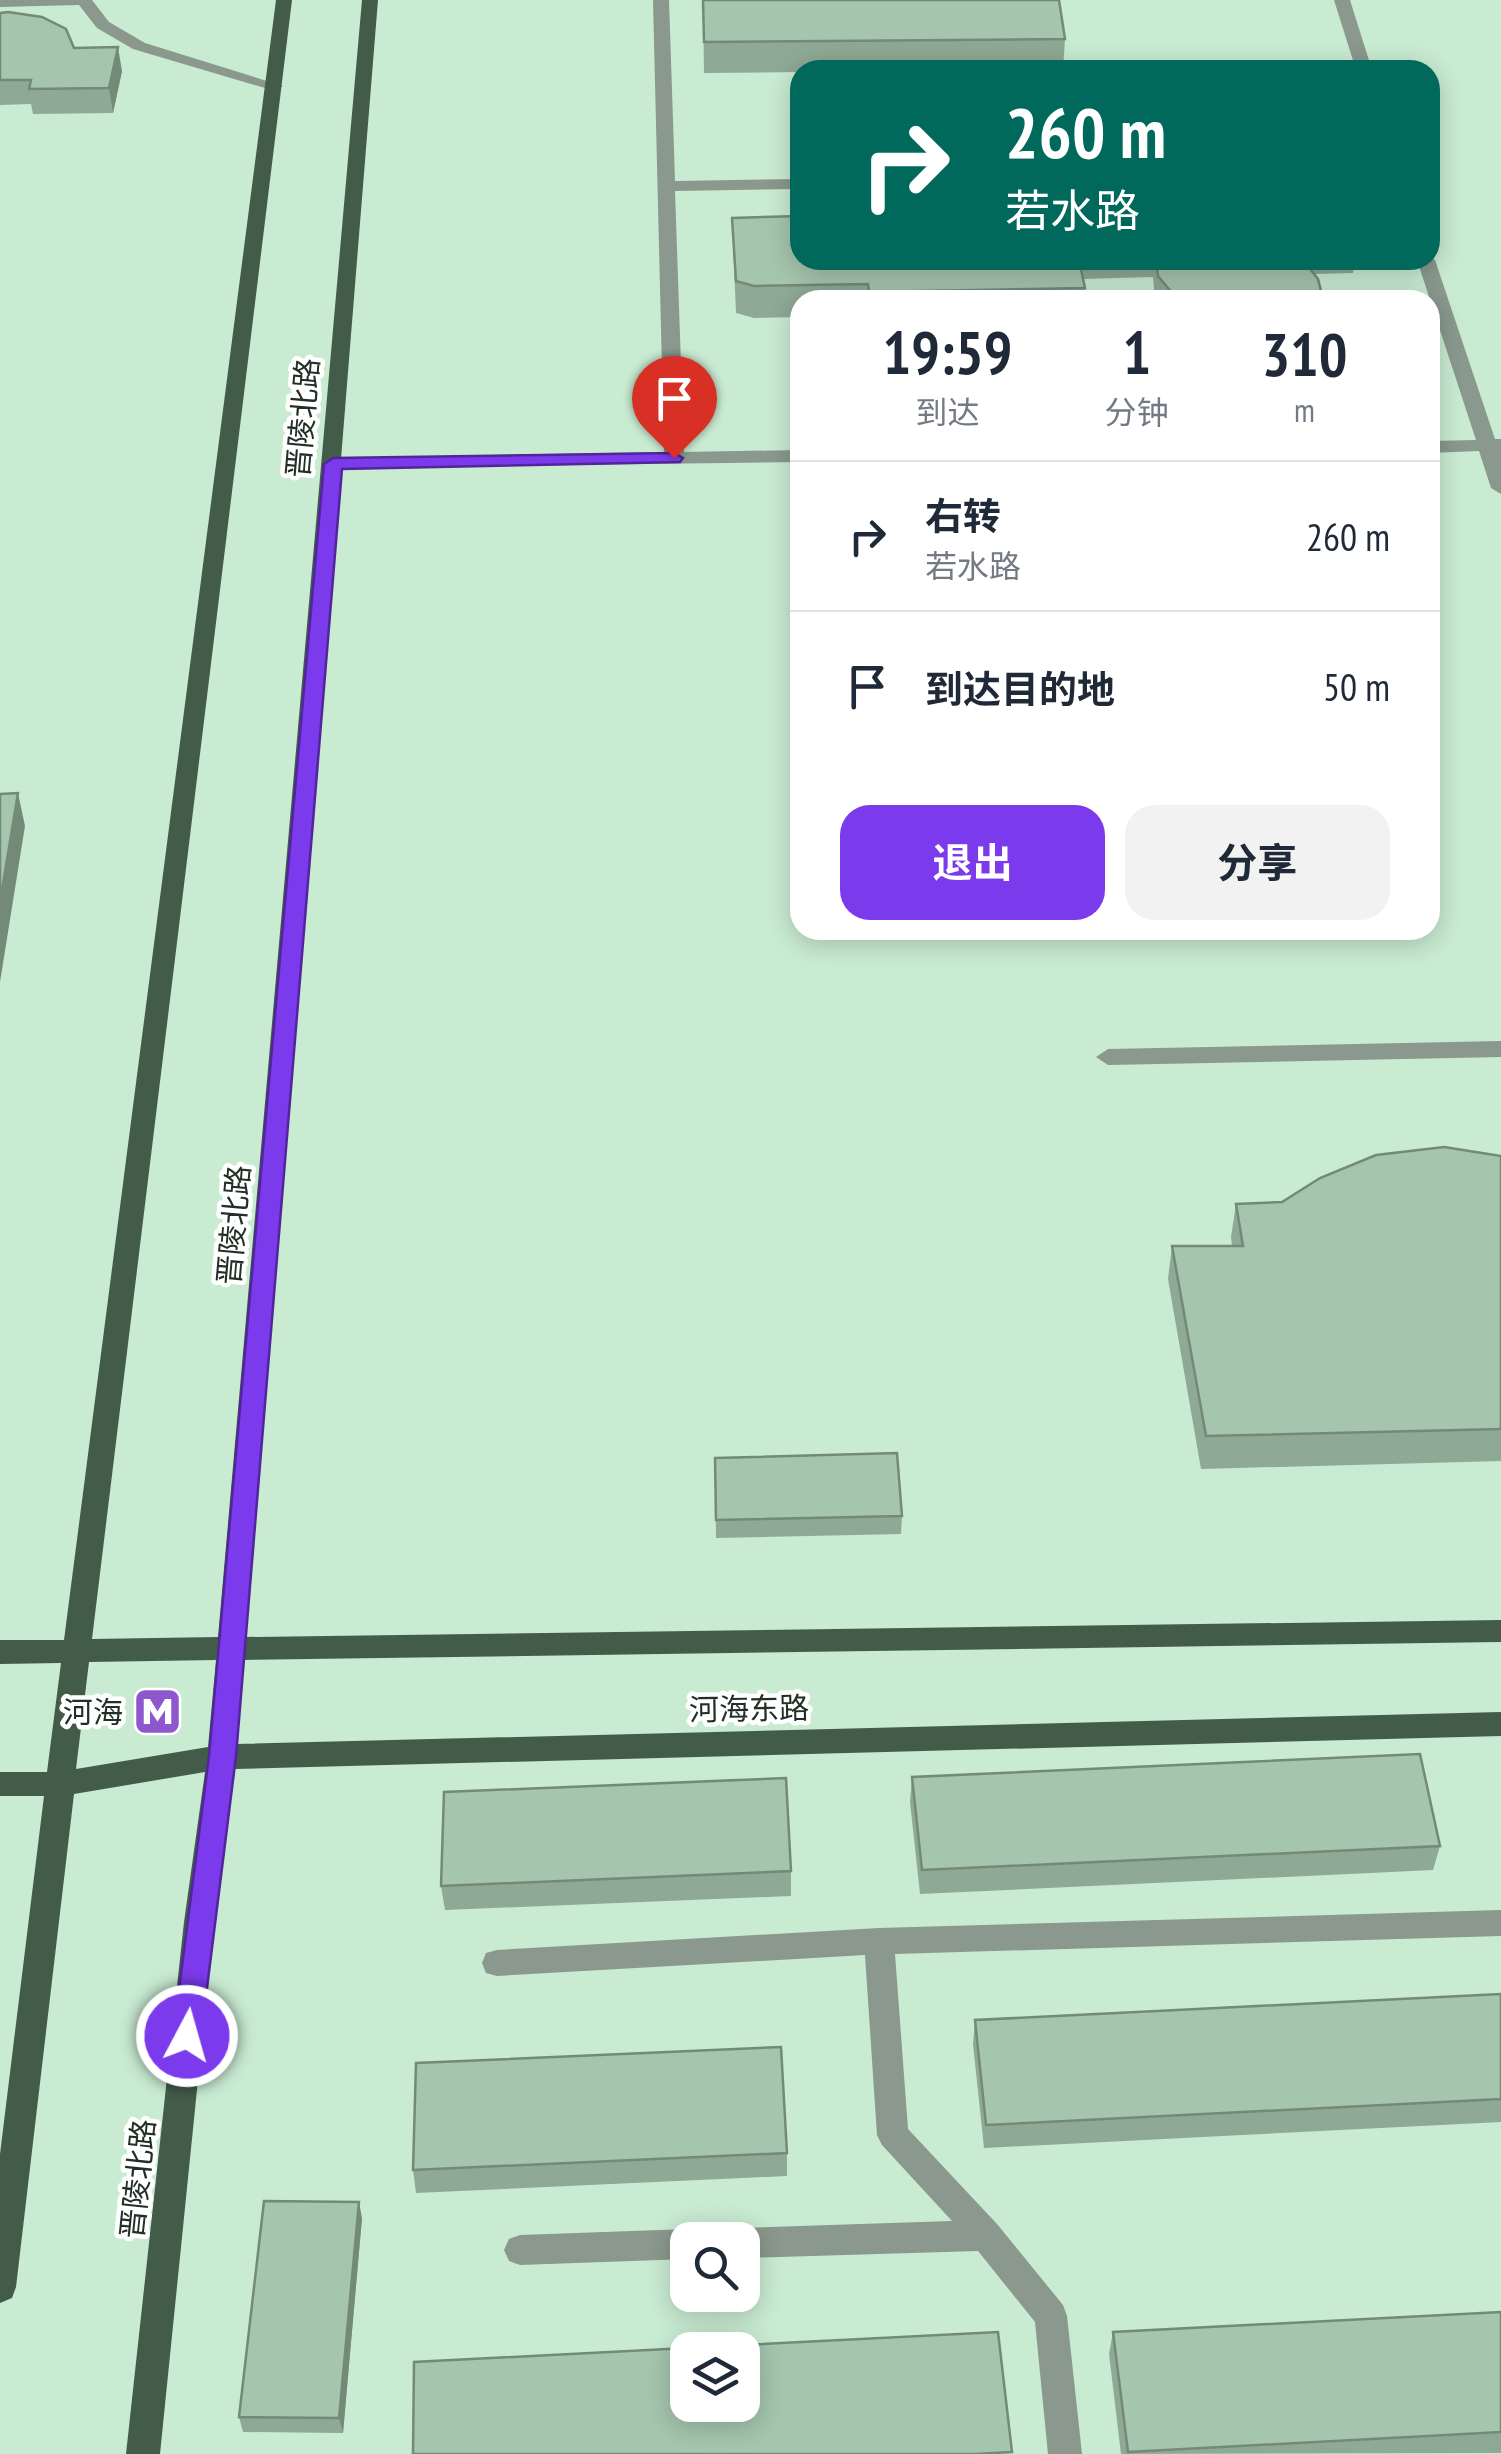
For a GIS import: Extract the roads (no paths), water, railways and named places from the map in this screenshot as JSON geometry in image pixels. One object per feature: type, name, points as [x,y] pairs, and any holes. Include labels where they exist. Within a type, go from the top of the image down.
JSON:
[{"type":"main road","points":[[0,2287],[284,0]]},
{"type":"main road","name":"晋陵北路","points":[[143,2454],[232,1648],[370,0]]},
{"type":"main road","points":[[0,1652],[1501,1631]]},
{"type":"main road","name":"河海东路","points":[[0,1784],[60,1784],[222,1756],[1501,1724]]},
{"type":"lane","points":[[0,2],[84,0],[102,25],[139,46],[275,86]]},
{"type":"lane","points":[[662,0],[674,458]]},
{"type":"lane","points":[[1342,0],[1361,60]]},
{"type":"lane","points":[[666,186],[790,184]]},
{"type":"lane","points":[[1440,298],[1494,446],[1501,488]]},
{"type":"lane","points":[[1440,446],[1494,446]]},
{"type":"lane","points":[[333,464],[790,456]]},
{"type":"lane","points":[[1108,1057],[1501,1049]]},
{"type":"lane","points":[[497,1962],[880,1941],[1501,1922]]},
{"type":"lane","points":[[880,1941],[893,2135],[986,2235],[1051,2316],[1065,2454]]},
{"type":"lane","points":[[760,2241],[986,2235]]},
{"type":"lane","points":[[520,2250],[670,2245]]},
{"type":"place","name":"河海","points":[[158,1711]]}]
